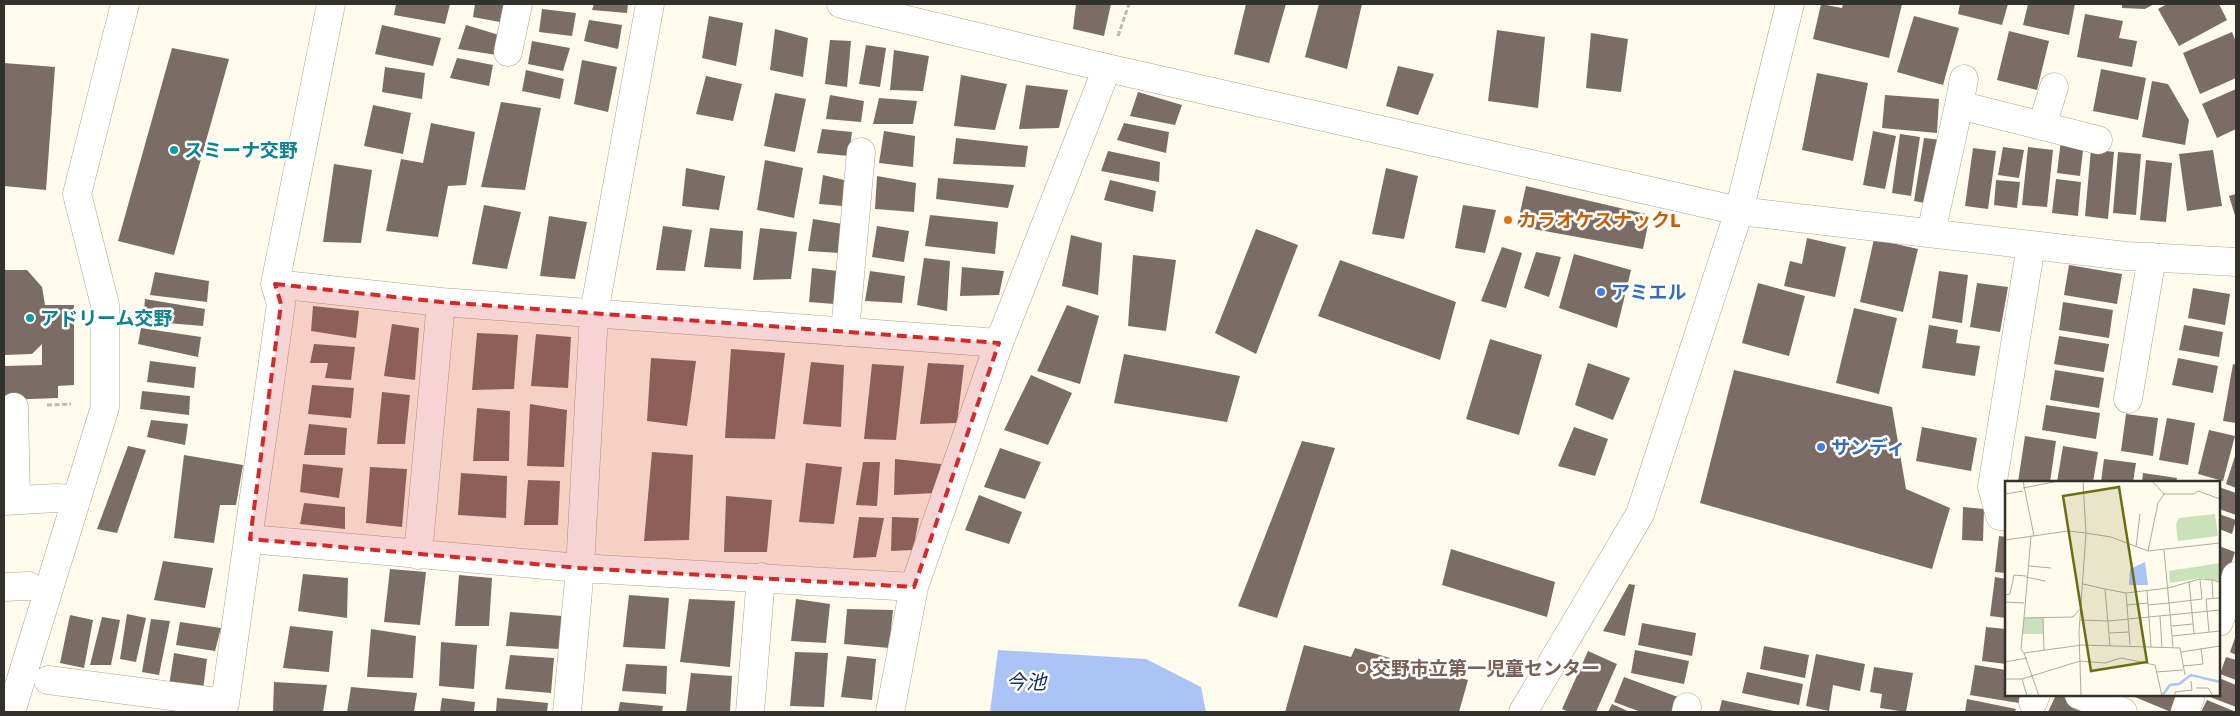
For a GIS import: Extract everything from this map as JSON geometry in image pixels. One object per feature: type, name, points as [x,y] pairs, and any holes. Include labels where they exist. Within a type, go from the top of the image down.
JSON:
[{"type":"street","points":[[12,712],[104,407],[105,305],[77,194],[125,4]]},
{"type":"street","points":[[48,680],[223,708],[250,539],[281,304],[275,284],[331,4]]},
{"type":"street","points":[[508,52],[518,4]]},
{"type":"street","points":[[567,712],[580,568],[594,313],[650,4]]},
{"type":"street","points":[[841,4],[1107,68],[1739,210],[2030,245],[2152,257],[2236,262]]},
{"type":"street","points":[[1523,712],[1640,514],[1739,210],[1790,4]]},
{"type":"street","points":[[890,712],[914,587],[999,343],[1107,68]]},
{"type":"street","points":[[2042,126],[2054,87]]},
{"type":"street","points":[[1931,233],[1961,92],[2042,126],[2098,140]]},
{"type":"street","points":[[845,332],[861,152]]},
{"type":"street","points":[[2005,517],[2000,516],[1992,487],[2030,245]]},
{"type":"street","points":[[2128,399],[2152,257]]},
{"type":"street","points":[[275,284],[441,302],[999,343]]},
{"type":"street","points":[[418,555],[441,302]]},
{"type":"street","points":[[14,407],[10,500],[76,499]]},
{"type":"street","points":[[250,539],[580,568],[914,587]]},
{"type":"street","points":[[2220,619],[2236,576]]},
{"type":"street","points":[[750,712],[761,577]]},
{"type":"street","points":[[2082,696],[2123,712]]},
{"type":"street","points":[[2184,712],[2191,696]]},
{"type":"highlighted area","points":[[275,284],[441,302],[999,343],[914,587],[580,568],[250,539],[281,304]]},
{"type":"water","name":"今池","points":[[998,650],[1146,659],[1201,687],[1206,712],[990,712]]},
{"type":"building","points":[[396,4],[450,4],[445,24],[394,15]]},
{"type":"building","points":[[475,4],[506,4],[505,23],[473,17]]},
{"type":"building","points":[[594,4],[628,4],[627,13],[592,10]]},
{"type":"building","points":[[1076,4],[1111,4],[1104,36],[1073,29]]},
{"type":"building","points":[[1246,4],[1286,4],[1269,63],[1234,54]]},
{"type":"building","points":[[1319,4],[1362,4],[1347,69],[1305,57]]},
{"type":"building","points":[[1821,4],[1842,8],[1843,4],[1902,4],[1889,58],[1813,39]]},
{"type":"building","points":[[1960,4],[2008,4],[2002,25],[1958,14]]},
{"type":"building","points":[[2028,4],[2075,4],[2069,35],[2023,25]]},
{"type":"building","points":[[2122,4],[2154,4],[2145,9],[2122,8]]},
{"type":"building","points":[[2167,4],[2219,4],[2227,20],[2179,46],[2158,9]]},
{"type":"building","points":[[542,9],[576,13],[572,36],[539,32]]},
{"type":"building","points":[[2085,14],[2123,21],[2119,38],[2137,41],[2132,67],[2077,57]]},
{"type":"building","points":[[709,16],[743,23],[736,66],[702,58]]},
{"type":"building","points":[[1914,16],[1959,28],[1943,85],[1897,72]]},
{"type":"building","points":[[589,20],[622,25],[618,49],[584,41]]},
{"type":"building","points":[[382,25],[441,38],[433,66],[375,54]]},
{"type":"building","points":[[466,25],[499,35],[497,55],[458,49]]},
{"type":"building","points":[[775,29],[808,38],[803,77],[770,70]]},
{"type":"building","points":[[1497,30],[1545,37],[1538,108],[1488,101]]},
{"type":"building","points":[[2009,31],[2049,41],[2037,90],[1997,80]]},
{"type":"building","points":[[2232,32],[2236,42],[2236,78],[2200,94],[2183,53]]},
{"type":"building","points":[[1591,33],[1628,39],[1621,92],[1586,88]]},
{"type":"building","points":[[830,40],[851,41],[847,87],[825,84]]},
{"type":"building","points":[[532,41],[570,48],[563,71],[528,64]]},
{"type":"building","points":[[866,45],[886,48],[880,87],[859,84]]},
{"type":"building","name":"スミーナ交野","points":[[172,48],[229,59],[174,255],[118,241]]},
{"type":"building","points":[[894,50],[929,56],[923,91],[890,90]]},
{"type":"building","points":[[457,58],[493,65],[489,86],[450,78]]},
{"type":"building","points":[[582,60],[617,67],[608,112],[574,104]]},
{"type":"building","points":[[4,63],[55,67],[46,190],[4,186]]},
{"type":"building","points":[[1398,66],[1434,74],[1418,115],[1386,106]]},
{"type":"building","points":[[385,67],[425,73],[422,99],[382,92]]},
{"type":"building","points":[[2101,69],[2146,78],[2138,120],[2093,111]]},
{"type":"building","points":[[526,70],[564,79],[560,99],[522,91]]},
{"type":"building","points":[[1817,73],[1868,83],[1853,161],[1802,150]]},
{"type":"building","points":[[961,75],[1007,84],[995,130],[954,126]]},
{"type":"building","points":[[706,76],[742,84],[733,121],[696,114]]},
{"type":"building","points":[[2152,81],[2168,84],[2189,120],[2185,145],[2142,137]]},
{"type":"building","points":[[1026,85],[1068,90],[1059,128],[1019,129]]},
{"type":"building","points":[[2236,89],[2236,129],[2217,138],[2202,104]]},
{"type":"building","points":[[1138,92],[1182,105],[1175,125],[1130,116]]},
{"type":"building","points":[[775,93],[806,99],[795,152],[764,146]]},
{"type":"building","points":[[830,95],[864,101],[861,122],[826,119]]},
{"type":"building","points":[[1885,95],[1939,99],[1937,133],[1882,128]]},
{"type":"building","points":[[879,98],[917,101],[913,124],[873,124]]},
{"type":"building","points":[[501,102],[541,108],[525,190],[481,187]]},
{"type":"building","points":[[373,105],[411,113],[403,154],[364,146]]},
{"type":"building","points":[[431,123],[475,132],[466,185],[448,186],[438,237],[386,231],[401,159],[423,163]]},
{"type":"building","points":[[1124,123],[1169,132],[1166,153],[1117,140]]},
{"type":"building","points":[[822,129],[852,132],[849,156],[817,153]]},
{"type":"building","points":[[884,131],[915,136],[913,167],[879,163]]},
{"type":"building","points":[[1873,131],[1896,136],[1885,189],[1863,185]]},
{"type":"building","points":[[1900,134],[1920,137],[1911,196],[1892,193]]},
{"type":"building","points":[[956,138],[1028,146],[1025,167],[953,164]]},
{"type":"building","points":[[1924,138],[1942,140],[1931,204],[1914,201]]},
{"type":"building","points":[[2061,140],[2084,142],[2080,176],[2057,173]]},
{"type":"building","points":[[2003,147],[2024,150],[2019,178],[1998,175]]},
{"type":"building","points":[[2028,147],[2053,150],[2047,207],[2022,205]]},
{"type":"building","points":[[1973,148],[1996,151],[1988,209],[1965,206]]},
{"type":"building","points":[[2091,149],[2114,152],[2108,219],[2085,216]]},
{"type":"building","points":[[2213,150],[2222,206],[2187,211],[2179,154]]},
{"type":"building","points":[[1108,151],[1160,162],[1159,182],[1101,171]]},
{"type":"building","points":[[2118,152],[2141,154],[2136,215],[2113,213]]},
{"type":"building","points":[[765,160],[803,168],[794,218],[757,210]]},
{"type":"building","points":[[2146,160],[2172,163],[2166,222],[2140,220]]},
{"type":"building","points":[[334,164],[372,170],[361,243],[323,242]]},
{"type":"building","points":[[686,168],[725,176],[719,210],[682,206]]},
{"type":"building","points":[[1386,168],[1418,176],[1404,239],[1372,234]]},
{"type":"building","points":[[823,175],[844,180],[843,206],[819,204]]},
{"type":"building","points":[[877,176],[916,183],[914,212],[875,209]]},
{"type":"building","points":[[938,178],[1014,185],[1008,208],[936,199]]},
{"type":"building","points":[[2056,179],[2081,182],[2078,216],[2052,213]]},
{"type":"building","points":[[1110,180],[1156,191],[1153,212],[1104,200]]},
{"type":"building","points":[[1996,180],[2020,182],[2017,208],[1994,205]]},
{"type":"building","points":[[1526,186],[1650,215],[1643,249],[1517,226]]},
{"type":"building","points":[[2236,194],[2236,219],[2229,196]]},
{"type":"building","points":[[484,205],[521,212],[507,269],[472,264]]},
{"type":"building","points":[[1463,205],[1496,210],[1485,253],[1455,248]]},
{"type":"building","points":[[930,215],[998,222],[995,254],[925,246]]},
{"type":"building","points":[[549,216],[587,222],[575,279],[540,276]]},
{"type":"building","points":[[813,219],[843,224],[840,253],[808,251]]},
{"type":"building","points":[[663,226],[692,230],[685,271],[656,270]]},
{"type":"building","points":[[877,226],[909,231],[904,262],[872,257]]},
{"type":"building","points":[[710,228],[743,231],[741,269],[704,267]]},
{"type":"building","points":[[760,228],[797,232],[791,279],[753,280]]},
{"type":"building","points":[[1256,229],[1298,245],[1256,354],[1215,333]]},
{"type":"building","points":[[1071,235],[1102,243],[1098,295],[1062,286]]},
{"type":"building","points":[[1807,238],[1846,247],[1835,297],[1784,286],[1790,261],[1802,264]]},
{"type":"building","points":[[1874,239],[1918,249],[1903,312],[1860,302]]},
{"type":"building","points":[[1502,247],[1522,253],[1506,308],[1481,301]]},
{"type":"building","points":[[1536,252],[1561,257],[1549,297],[1524,288]]},
{"type":"building","points":[[1574,254],[1631,270],[1617,328],[1559,308]]},
{"type":"building","points":[[1133,255],[1176,260],[1166,331],[1128,326]]},
{"type":"building","points":[[924,258],[950,261],[947,311],[917,305]]},
{"type":"building","points":[[1340,260],[1456,302],[1440,360],[1318,316]]},
{"type":"building","points":[[2069,265],[2122,274],[2117,304],[2064,295]]},
{"type":"building","points":[[962,267],[1004,271],[999,295],[960,296]]},
{"type":"building","points":[[812,268],[838,271],[834,304],[809,302]]},
{"type":"building","points":[[4,270],[27,270],[42,287],[45,305],[74,305],[74,385],[58,386],[58,398],[4,400],[4,366],[42,365],[42,344],[32,354],[4,355]]},
{"type":"building","points":[[870,271],[905,276],[902,303],[865,301]]},
{"type":"building","points":[[1939,271],[1968,275],[1962,323],[1932,318]]},
{"type":"building","points":[[155,272],[209,281],[207,302],[150,295]]},
{"type":"building","points":[[1758,283],[1805,296],[1789,356],[1742,343]]},
{"type":"building","points":[[1977,283],[2008,287],[2000,332],[1970,327]]},
{"type":"building","points":[[2193,288],[2230,294],[2225,325],[2188,318]]},
{"type":"building","points":[[145,299],[205,309],[203,326],[143,321]]},
{"type":"building","points":[[2063,302],[2113,310],[2109,338],[2059,330]]},
{"type":"building","points":[[1067,305],[1099,316],[1080,384],[1037,371]]},
{"type":"building","points":[[313,306],[359,311],[356,338],[311,331]]},
{"type":"building","points":[[1854,308],[1897,318],[1879,394],[1836,383]]},
{"type":"building","points":[[392,324],[419,328],[415,380],[384,376]]},
{"type":"building","points":[[1929,325],[1958,330],[1956,343],[1980,346],[1975,376],[1922,368]]},
{"type":"building","points":[[2184,325],[2223,332],[2219,357],[2179,350]]},
{"type":"building","points":[[141,328],[201,337],[198,357],[138,344]]},
{"type":"building","points":[[477,333],[518,335],[514,389],[472,390]]},
{"type":"building","points":[[536,334],[571,337],[568,388],[531,386]]},
{"type":"building","points":[[2059,336],[2109,344],[2104,372],[2054,364]]},
{"type":"building","points":[[1490,339],[1542,355],[1519,435],[1466,419]]},
{"type":"building","points":[[314,344],[355,347],[351,380],[325,378],[328,363],[310,363]]},
{"type":"building","points":[[731,349],[785,353],[775,439],[725,438]]},
{"type":"building","points":[[1124,354],[1240,376],[1227,422],[1114,403]]},
{"type":"building","points":[[651,358],[696,361],[687,426],[647,421]]},
{"type":"building","points":[[2178,358],[2218,366],[2213,393],[2172,385]]},
{"type":"building","points":[[150,361],[196,367],[194,388],[147,382]]},
{"type":"building","points":[[811,362],[844,365],[841,427],[803,424]]},
{"type":"building","points":[[928,363],[964,365],[957,423],[920,424]]},
{"type":"building","points":[[1588,363],[1630,378],[1613,420],[1575,405]]},
{"type":"building","points":[[872,364],[904,366],[896,440],[864,439]]},
{"type":"building","points":[[2233,364],[2236,365],[2236,423],[2223,421]]},
{"type":"building","points":[[1734,370],[1892,407],[1906,489],[1950,508],[1932,569],[1700,503]]},
{"type":"building","points":[[2055,370],[2104,378],[2099,408],[2050,400]]},
{"type":"building","points":[[1031,375],[1072,393],[1048,445],[1004,430]]},
{"type":"building","points":[[312,385],[354,388],[351,418],[308,414]]},
{"type":"building","points":[[142,391],[190,396],[189,415],[140,409]]},
{"type":"building","points":[[382,392],[410,395],[405,444],[377,444]]},
{"type":"building","points":[[530,404],[567,410],[564,467],[527,466]]},
{"type":"building","points":[[2046,405],[2100,413],[2096,439],[2042,430]]},
{"type":"building","points":[[477,408],[510,411],[509,461],[473,461]]},
{"type":"building","points":[[2126,414],[2158,418],[2153,456],[2121,451]]},
{"type":"building","points":[[2167,418],[2195,423],[2188,465],[2159,460]]},
{"type":"building","points":[[151,420],[188,424],[185,445],[147,437]]},
{"type":"building","points":[[309,424],[347,428],[345,455],[304,455]]},
{"type":"building","points":[[1574,427],[1608,439],[1595,476],[1558,466]]},
{"type":"building","points":[[1922,427],[1977,438],[1971,471],[1916,461]]},
{"type":"building","points":[[2209,430],[2235,436],[2223,481],[2198,474]]},
{"type":"building","points":[[2025,436],[2056,441],[2050,481],[2018,481]]},
{"type":"building","points":[[1302,441],[1335,448],[1277,618],[1238,606]]},
{"type":"building","points":[[128,446],[146,450],[117,533],[97,529]]},
{"type":"building","points":[[2063,446],[2098,452],[2093,481],[2057,481]]},
{"type":"building","points":[[1000,448],[1041,462],[1025,499],[984,487]]},
{"type":"building","points":[[652,452],[693,455],[689,540],[644,541]]},
{"type":"building","points":[[2236,453],[2236,488],[2226,484]]},
{"type":"building","points":[[184,455],[243,465],[236,505],[220,505],[214,543],[174,538]]},
{"type":"building","points":[[895,459],[941,464],[936,493],[894,495]]},
{"type":"building","points":[[2104,459],[2136,463],[2133,481],[2101,481]]},
{"type":"building","points":[[863,462],[880,462],[877,506],[856,505]]},
{"type":"building","points":[[806,463],[842,467],[834,524],[799,522]]},
{"type":"building","points":[[303,464],[343,468],[339,498],[300,492]]},
{"type":"building","points":[[370,467],[407,469],[402,527],[366,523]]},
{"type":"building","points":[[461,473],[507,476],[506,518],[458,515]]},
{"type":"building","points":[[2143,473],[2177,478],[2176,481],[2142,481]]},
{"type":"building","points":[[528,480],[560,481],[558,525],[524,525]]},
{"type":"building","points":[[2220,487],[2236,493],[2236,515],[2220,509]]},
{"type":"building","points":[[979,495],[1022,512],[1009,544],[965,530]]},
{"type":"building","points":[[726,496],[772,500],[767,552],[724,552]]},
{"type":"building","points":[[304,503],[345,507],[345,529],[300,524]]},
{"type":"building","points":[[1963,507],[1984,509],[1983,541],[1962,540]]},
{"type":"building","points":[[2220,514],[2236,520],[2232,534],[2220,529]]},
{"type":"building","points":[[859,517],[884,518],[876,557],[853,558]]},
{"type":"building","points":[[892,517],[919,518],[913,550],[891,551]]},
{"type":"building","points":[[1999,536],[2005,537],[2005,573],[1995,572]]},
{"type":"building","points":[[2220,546],[2235,552],[2226,579],[2220,577]]},
{"type":"building","points":[[1451,549],[1555,582],[1547,617],[1442,585]]},
{"type":"building","points":[[163,561],[213,568],[205,608],[154,600]]},
{"type":"building","points":[[390,569],[426,572],[420,625],[384,622]]},
{"type":"building","points":[[303,574],[348,578],[347,618],[298,611]]},
{"type":"building","points":[[459,575],[492,578],[489,626],[455,626]]},
{"type":"building","points":[[1995,577],[2005,579],[2005,618],[1990,616]]},
{"type":"building","points":[[1629,584],[1635,585],[1625,636],[1603,631]]},
{"type":"building","points":[[629,595],[669,598],[665,649],[623,647]]},
{"type":"building","points":[[689,599],[735,601],[730,667],[680,662]]},
{"type":"building","points":[[796,599],[830,604],[826,643],[791,641]]},
{"type":"building","points":[[847,609],[893,610],[889,648],[844,644]]},
{"type":"building","points":[[510,612],[563,616],[559,649],[506,646]]},
{"type":"building","points":[[127,614],[146,618],[136,662],[120,659]]},
{"type":"building","points":[[70,615],[93,620],[84,668],[60,663]]},
{"type":"building","points":[[102,617],[120,620],[111,665],[90,665]]},
{"type":"building","points":[[151,619],[170,621],[159,675],[142,672]]},
{"type":"building","points":[[180,622],[221,628],[215,651],[176,645]]},
{"type":"building","points":[[1642,623],[1696,633],[1692,656],[1638,645]]},
{"type":"building","points":[[290,626],[333,631],[329,672],[283,668]]},
{"type":"building","points":[[1986,627],[2005,629],[2005,664],[1982,661]]},
{"type":"building","points":[[371,629],[416,636],[413,678],[367,677]]},
{"type":"building","points":[[2236,635],[2236,655],[2230,652]]},
{"type":"building","points":[[441,642],[477,645],[474,689],[439,686]]},
{"type":"building","name":"交野市立第一児童センター","points":[[1304,645],[1351,657],[1355,648],[1468,680],[1459,712],[1285,712]]},
{"type":"building","points":[[1764,646],[1809,655],[1805,678],[1760,669]]},
{"type":"building","points":[[1635,650],[1689,661],[1684,684],[1631,673]]},
{"type":"building","points":[[1588,651],[1617,664],[1596,712],[1569,712],[1562,709]]},
{"type":"building","points":[[795,652],[828,653],[824,707],[790,706]]},
{"type":"building","points":[[174,653],[207,659],[203,690],[169,686]]},
{"type":"building","points":[[1816,654],[1865,664],[1860,691],[1833,685],[1829,711],[1806,706]]},
{"type":"building","points":[[510,655],[554,658],[551,693],[505,689]]},
{"type":"building","points":[[847,656],[876,659],[872,700],[841,697]]},
{"type":"building","points":[[2226,657],[2236,660],[2236,680],[2220,674]]},
{"type":"building","points":[[626,664],[667,666],[666,694],[622,691]]},
{"type":"building","points":[[1975,665],[2005,670],[2005,696],[2020,696],[2019,703],[1970,695]]},
{"type":"building","points":[[1874,667],[1913,673],[1906,712],[1880,708],[1882,694],[1870,692]]},
{"type":"building","points":[[1747,672],[1803,684],[1799,705],[1742,693]]},
{"type":"building","points":[[691,673],[732,676],[730,712],[686,712]]},
{"type":"building","points":[[1624,677],[1678,697],[1672,712],[1641,712],[1614,702]]},
{"type":"building","points":[[2220,678],[2236,685],[2236,707],[2210,697],[2220,696]]},
{"type":"building","points":[[274,682],[327,685],[323,712],[273,712]]},
{"type":"building","points":[[351,687],[417,693],[414,712],[347,712]]},
{"type":"building","points":[[2056,696],[2063,696],[2088,707],[2086,712],[2048,712]]},
{"type":"building","points":[[2132,696],[2178,696],[2171,712]]},
{"type":"building","points":[[442,698],[475,702],[474,712],[440,712]]},
{"type":"building","points":[[497,698],[548,703],[547,712],[496,712]]},
{"type":"building","points":[[1967,699],[2016,709],[2015,712],[1965,712]]},
{"type":"building","points":[[1722,700],[1774,711],[1774,712],[1719,712]]},
{"type":"building","points":[[2207,700],[2236,712],[2201,712]]},
{"type":"building","points":[[620,702],[663,706],[662,712],[618,712]]},
{"type":"building","points":[[1612,704],[1630,712],[1608,712]]},
{"type":"place","name":"スミーナ交野","points":[[174,150]]},
{"type":"place","name":"カラオケスナックL","points":[[1508,220]]},
{"type":"place","name":"アミエル","points":[[1601,292]]},
{"type":"place","name":"アドリーム交野","points":[[30,318]]},
{"type":"place","name":"サンディ","points":[[1821,447]]},
{"type":"place","name":"交野市立第一児童センター","points":[[1362,668]]}]
